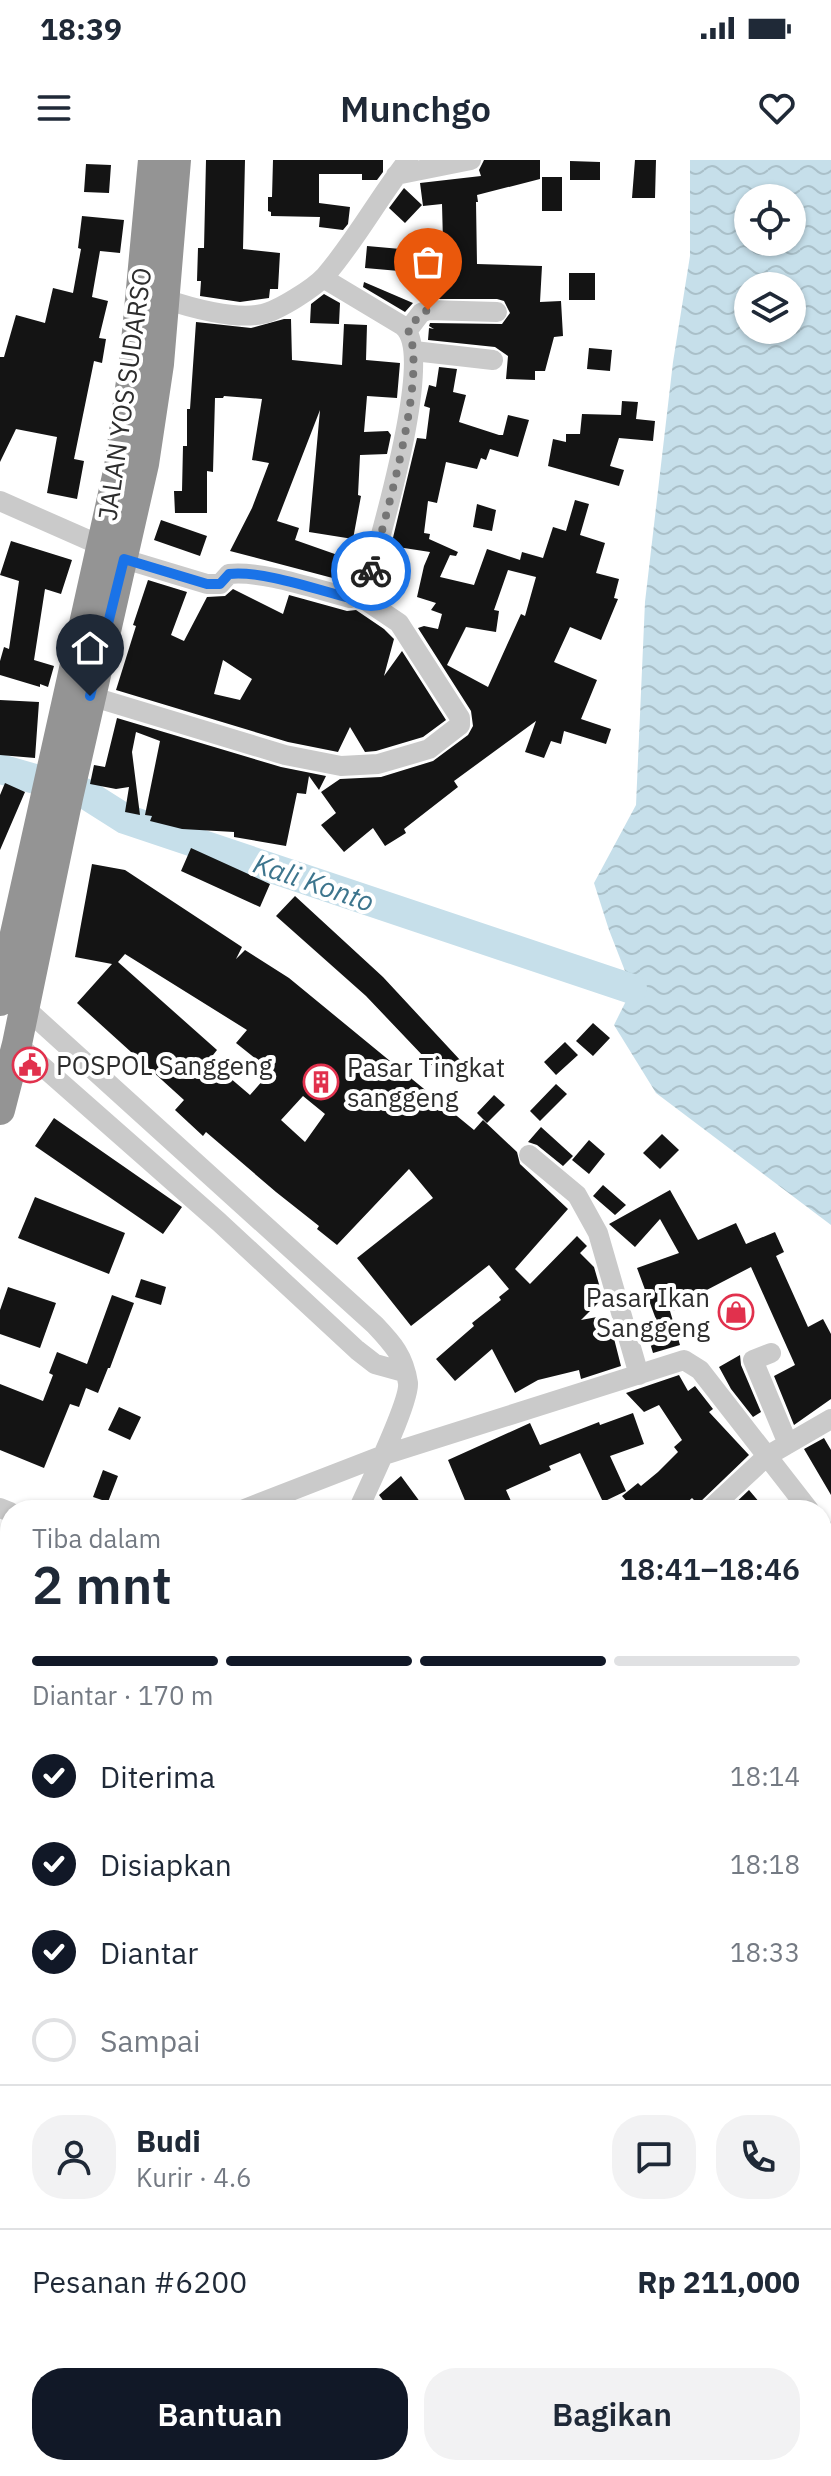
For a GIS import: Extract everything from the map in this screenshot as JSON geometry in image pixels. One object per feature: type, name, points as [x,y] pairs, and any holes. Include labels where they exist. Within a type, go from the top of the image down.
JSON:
[{"type":"highway","name":"JALAN YOS SUDARSO","points":[[60,786],[90,696],[113,553],[119,467],[135,353],[153,160]]},
{"type":"highway","name":"JALAN YOS SUDARSO","points":[[0,1110],[17,1044],[12,1004],[60,786],[113,553],[144,464],[159,364],[176,160]]},
{"type":"street","points":[[165,299],[224,313],[260,315],[287,303],[323,278],[402,168],[471,160]]},
{"type":"street","points":[[323,278],[408,330],[414,351],[409,419],[371,571],[359,596]]},
{"type":"street","points":[[408,330],[421,313],[428,310],[497,312]]},
{"type":"street","points":[[414,351],[493,360]]},
{"type":"street","points":[[0,501],[113,553],[207,584],[220,584],[229,574],[236,573],[275,579],[350,598],[359,596],[399,623],[460,718],[460,725],[429,749],[378,764],[341,766],[285,755],[90,696]]},
{"type":"street","points":[[12,1004],[236,1200],[398,1349],[408,1390],[362,1500]]},
{"type":"street","points":[[17,1044],[375,1364],[404,1372]]},
{"type":"street","points":[[529,1155],[577,1195],[598,1233],[639,1375]]},
{"type":"street","points":[[219,1222],[236,1200]]},
{"type":"street","points":[[316,1312],[334,1290]]},
{"type":"street","points":[[771,1353],[753,1360],[788,1444]]},
{"type":"street","points":[[268,1500],[381,1456],[680,1361],[691,1362],[700,1370],[801,1500]]},
{"type":"street","points":[[720,1500],[767,1456],[831,1419]]},
{"type":"water","points":[[690,160],[831,160],[831,1225],[656,1093],[614,1025],[632,989],[594,883],[636,805],[645,602],[673,362],[690,256]]},
{"type":"building","points":[[206,160],[245,160],[243,249],[280,253],[278,289],[270,289],[269,298],[240,302],[200,296],[198,248],[204,248]]},
{"type":"building","points":[[273,160],[383,160],[383,172],[377,180],[362,180],[362,174],[319,174],[319,203],[350,207],[348,224],[343,230],[319,227],[320,217],[271,216],[268,197],[272,197]]},
{"type":"building","points":[[484,160],[540,160],[540,179],[477,195],[476,202],[477,264],[542,266],[540,302],[561,301],[563,336],[554,337],[545,371],[535,371],[535,380],[506,379],[508,356],[495,347],[428,340],[429,328],[434,329],[429,326],[430,323],[502,324],[510,313],[504,301],[421,299],[422,273],[365,268],[367,246],[412,250],[413,242],[443,242],[442,204],[423,206],[420,183],[481,176],[479,170]]},
{"type":"building","points":[[635,160],[656,160],[655,198],[632,198]]},
{"type":"building","points":[[570,161],[600,162],[600,180],[570,180]]},
{"type":"building","points":[[86,164],[111,165],[109,193],[84,192]]},
{"type":"building","points":[[542,177],[562,177],[562,211],[542,211]]},
{"type":"building","points":[[404,188],[422,205],[405,223],[389,208]]},
{"type":"building","points":[[82,216],[124,220],[120,253],[100,251],[92,297],[108,301],[99,338],[106,339],[102,363],[94,361],[74,459],[84,461],[77,499],[47,493],[57,437],[16,429],[0,462],[0,357],[4,357],[16,315],[45,323],[53,288],[73,293],[81,249],[78,248]]},
{"type":"building","points":[[569,273],[595,273],[595,300],[569,300]]},
{"type":"building","points":[[364,282],[413,303],[405,312],[363,287]]},
{"type":"building","points":[[324,294],[340,303],[339,324],[310,323],[311,304]]},
{"type":"building","points":[[291,319],[292,360],[342,365],[344,324],[367,325],[366,360],[400,363],[397,398],[367,396],[364,432],[388,431],[391,435],[387,454],[360,455],[358,495],[361,496],[353,539],[309,532],[320,410],[277,521],[299,528],[295,540],[349,559],[344,581],[230,551],[252,508],[269,463],[252,460],[262,399],[215,398],[213,472],[207,471],[207,513],[175,513],[174,491],[182,491],[183,446],[187,446],[187,409],[190,409],[196,322],[251,328]]},
{"type":"building","points":[[589,348],[612,350],[610,371],[587,369]]},
{"type":"building","points":[[439,367],[457,369],[453,392],[466,395],[459,422],[503,435],[508,415],[529,420],[518,457],[490,449],[486,460],[481,458],[477,469],[446,462],[437,503],[428,501],[424,533],[430,534],[429,539],[458,552],[456,556],[450,555],[440,577],[474,585],[487,549],[520,560],[522,552],[543,558],[553,527],[566,531],[575,500],[589,504],[580,535],[605,543],[596,573],[619,579],[614,598],[618,599],[601,640],[570,627],[554,662],[597,680],[581,719],[611,729],[606,744],[564,731],[561,744],[551,741],[544,758],[525,752],[536,721],[454,781],[458,787],[404,829],[406,833],[385,846],[373,828],[344,852],[321,825],[336,813],[321,792],[340,779],[381,777],[433,761],[468,735],[473,726],[471,711],[418,628],[438,629],[442,614],[431,610],[436,603],[417,597],[430,552],[391,546],[417,438],[426,439],[430,408],[424,406],[429,385],[436,387]],"holes":[[[508,570],[536,577],[525,616],[521,614],[488,687],[447,665],[466,627],[496,632],[499,611],[494,610]]]},
{"type":"building","points":[[622,401],[638,402],[636,419],[655,421],[653,441],[619,438],[610,466],[624,470],[619,486],[548,466],[553,439],[566,442],[566,434],[580,434],[582,414],[621,415]]},
{"type":"building","points":[[477,504],[496,510],[492,531],[473,527]]},
{"type":"building","points":[[161,520],[207,536],[200,556],[154,540]]},
{"type":"building","points":[[11,541],[72,560],[61,594],[45,589],[34,660],[54,666],[48,687],[0,675],[4,647],[9,649],[19,581],[0,575]]},
{"type":"building","points":[[148,580],[187,592],[171,635],[184,641],[207,597],[225,596],[233,589],[283,614],[289,595],[347,611],[356,610],[394,639],[384,676],[402,651],[446,720],[423,737],[365,752],[350,727],[338,752],[288,742],[116,690],[136,626],[133,625]],"holes":[[[223,660],[252,679],[240,700],[214,694]]]},
{"type":"building","points":[[0,700],[39,702],[35,758],[0,755]]},
{"type":"building","points":[[117,718],[281,767],[326,776],[319,790],[309,776],[306,794],[297,793],[286,846],[234,837],[234,832],[182,829],[150,821],[152,816],[145,815],[160,741],[136,732],[132,752],[140,815],[125,812],[129,787],[116,789],[90,784],[94,765],[105,767]]},
{"type":"building","points":[[5,783],[25,792],[0,850],[0,795]]},
{"type":"building","points":[[191,848],[270,884],[260,907],[181,871]]},
{"type":"building","points":[[92,864],[125,870],[242,947],[236,959],[245,950],[289,978],[474,1130],[483,1120],[517,1152],[520,1164],[568,1209],[515,1269],[530,1284],[577,1236],[587,1246],[580,1253],[594,1267],[603,1298],[581,1320],[608,1315],[621,1366],[581,1379],[579,1370],[538,1380],[515,1393],[492,1349],[455,1381],[436,1359],[474,1326],[472,1323],[501,1300],[499,1297],[509,1289],[489,1265],[411,1326],[357,1258],[433,1198],[409,1169],[337,1245],[317,1229],[319,1226],[206,1132],[203,1136],[175,1110],[184,1100],[77,1003],[112,964],[75,957]],"holes":[[[125,954],[247,1030],[236,1043],[271,1071],[250,1095],[209,1060],[217,1050],[118,962]],[[303,1096],[325,1114],[305,1142],[281,1120]]]},
{"type":"building","points":[[295,896],[383,977],[461,1061],[444,1078],[366,996],[276,916]]},
{"type":"building","points":[[593,1023],[610,1038],[593,1056],[576,1041]]},
{"type":"building","points":[[565,1042],[578,1055],[556,1075],[544,1062]]},
{"type":"building","points":[[556,1084],[567,1094],[540,1121],[530,1111]]},
{"type":"building","points":[[494,1095],[505,1105],[487,1123],[477,1113]]},
{"type":"building","points":[[54,1118],[182,1207],[163,1234],[35,1146]]},
{"type":"building","points":[[541,1127],[573,1156],[563,1166],[537,1145],[528,1142]]},
{"type":"building","points":[[662,1134],[679,1150],[660,1169],[643,1153]]},
{"type":"building","points":[[589,1140],[605,1154],[589,1174],[572,1160]]},
{"type":"building","points":[[603,1185],[626,1205],[615,1215],[593,1196]]},
{"type":"building","points":[[670,1190],[698,1240],[736,1223],[746,1244],[775,1232],[784,1252],[776,1256],[808,1327],[823,1319],[831,1334],[831,1399],[794,1425],[774,1376],[795,1365],[751,1267],[674,1307],[675,1310],[670,1311],[680,1345],[653,1353],[645,1326],[657,1322],[637,1268],[679,1253],[660,1219],[635,1247],[609,1224]]},
{"type":"building","points":[[35,1197],[125,1233],[109,1274],[18,1238]]},
{"type":"building","points":[[141,1279],[166,1287],[161,1305],[135,1297]]},
{"type":"building","points":[[8,1287],[56,1303],[40,1348],[0,1334],[0,1310]]},
{"type":"building","points":[[112,1295],[134,1303],[110,1368],[98,1393],[86,1388],[79,1407],[70,1404],[44,1468],[0,1450],[0,1384],[43,1401],[53,1375],[49,1373],[57,1352],[87,1364]]},
{"type":"building","points":[[740,1355],[741,1365],[761,1412],[753,1417],[731,1389],[719,1367]]},
{"type":"building","points":[[679,1375],[688,1391],[695,1386],[713,1409],[709,1412],[749,1455],[702,1500],[625,1500],[622,1496],[638,1483],[641,1486],[678,1452],[674,1447],[682,1440],[659,1405],[644,1412],[626,1393]]},
{"type":"building","points":[[119,1407],[141,1417],[130,1440],[108,1430]]},
{"type":"building","points":[[633,1413],[644,1444],[610,1456],[626,1491],[607,1500],[602,1500],[580,1453],[506,1490],[510,1500],[465,1500],[448,1460],[530,1423],[540,1445],[599,1422],[600,1425]]},
{"type":"building","points":[[824,1438],[831,1450],[831,1495],[804,1449]]},
{"type":"building","points":[[103,1470],[118,1476],[109,1500],[93,1497]]},
{"type":"building","points":[[401,1476],[419,1500],[383,1500],[379,1495]]},
{"type":"building","points":[[749,1490],[758,1500],[738,1500]]},
{"type":"waterway","name":"Kali Konto","points":[[0,769],[84,793],[125,819],[632,989]]},
{"type":"way so far","points":[[371,571],[409,419],[414,351],[408,330],[416,317],[428,310]]},
{"type":"place","name":"POSPOL Sanggeng","points":[[30,1065]]},
{"type":"place","name":"Pasar Tingkat sanggeng","points":[[321,1082]]},
{"type":"place","name":"Pasar Ikan Sanggeng","points":[[736,1312]]},
{"type":"route","points":[[90,696],[124,559],[207,584],[220,584],[229,574],[236,573],[275,579],[350,598],[361,594],[371,571]]}]
